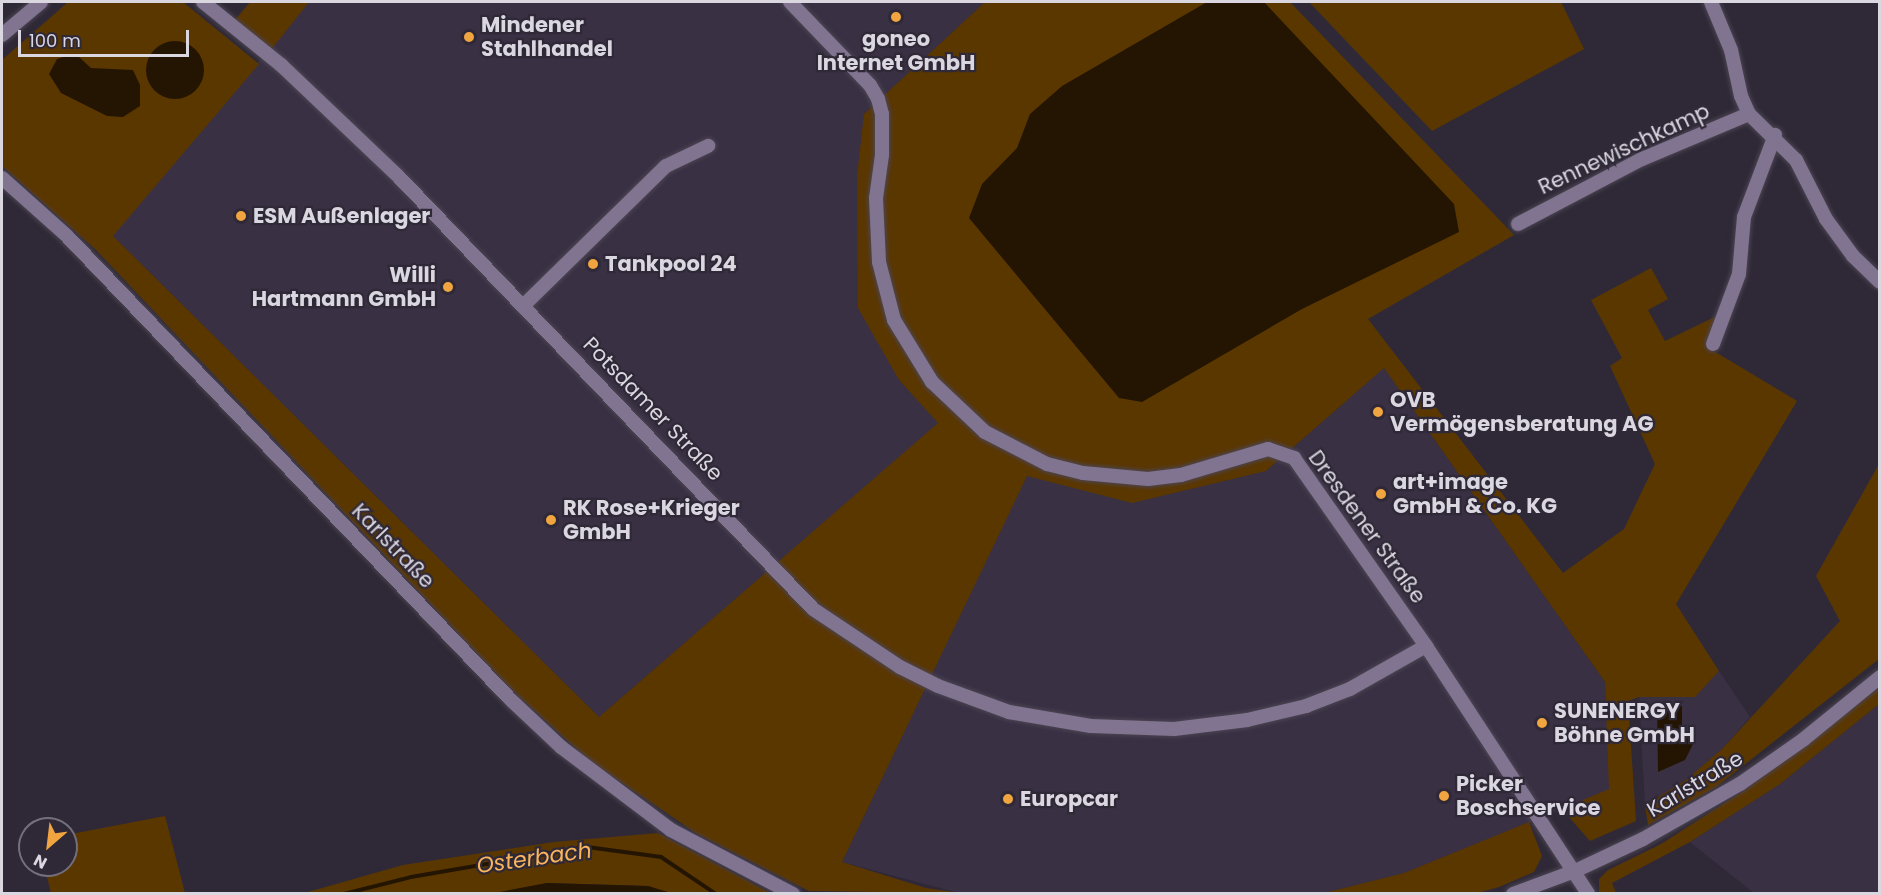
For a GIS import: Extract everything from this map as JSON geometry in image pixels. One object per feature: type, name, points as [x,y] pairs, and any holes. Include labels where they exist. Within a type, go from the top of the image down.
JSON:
[{"type":"street","points":[[2,35],[41,2]]},
{"type":"street","name":"Potsdamer Straße","points":[[203,2],[340,118],[813,609],[900,667],[972,700],[1009,712],[1091,726],[1129,729],[1211,726],[1296,708],[1339,693],[1426,646]]},
{"type":"street","name":"Dresdener Straße","points":[[790,2],[870,85],[878,99],[882,155],[876,224],[884,287],[894,320],[911,349],[932,381],[956,408],[985,432],[1047,464],[1115,478],[1181,476],[1269,448],[1283,452],[1294,458],[1307,475],[1426,646]]},
{"type":"street","points":[[1711,2],[1731,50],[1741,96],[1749,114],[1775,135],[1796,160],[1826,219],[1853,256],[1880,282]]},
{"type":"street","name":"Rennewischkamp","points":[[1518,224],[1642,159],[1749,114]]},
{"type":"street","points":[[1713,344],[1739,274],[1744,217],[1775,135]]},
{"type":"street","points":[[523,306],[666,166],[708,146]]},
{"type":"street","name":"Karlstraße","points":[[2,178],[66,235],[511,700],[561,747],[671,830],[793,894]]},
{"type":"street","points":[[1426,646],[1588,894]]},
{"type":"street","name":"Karlstraße","points":[[1514,894],[1575,871],[1643,839],[1740,784],[1804,739],[1880,677]]},
{"type":"shaded area","points":[[68,2],[183,2],[259,64],[113,236],[599,717],[938,423],[899,380],[858,308],[857,176],[864,114],[985,2],[1290,2],[1514,235],[1368,319],[1563,573],[1624,529],[1655,464],[1610,366],[1622,358],[1591,300],[1651,268],[1668,299],[1648,310],[1665,341],[1727,311],[1712,350],[1797,401],[1676,604],[1719,671],[1695,697],[1639,697],[1628,701],[1636,821],[1590,841],[1562,809],[1609,789],[1605,682],[1384,368],[1266,471],[1132,503],[1027,476],[842,862],[926,888],[959,893],[809,891],[696,833],[590,761],[512,690],[96,250],[2,166],[2,60]]},
{"type":"shaded area","points":[[250,2],[309,2],[270,51],[234,21]]},
{"type":"shaded area","points":[[309,2],[985,2],[864,114],[899,380],[939,423],[599,717],[112,235]]},
{"type":"shaded area","points":[[1207,2],[1264,2],[1454,204],[1459,232],[1302,309],[1142,402],[1119,398],[969,218],[982,184],[1017,148],[1030,114],[1062,86]]},
{"type":"shaded area","points":[[1309,2],[1561,2],[1584,49],[1432,131]]},
{"type":"shaded area","points":[[169,41],[181,41],[196,49],[204,64],[204,76],[196,91],[181,99],[169,99],[154,91],[146,76],[146,64],[154,49]]},
{"type":"shaded area","points":[[69,55],[78,56],[91,68],[133,70],[140,85],[140,106],[123,117],[107,116],[61,93],[49,74],[57,59]]},
{"type":"shaded area","points":[[1384,368],[1605,682],[1610,790],[1404,873],[1324,893],[959,893],[842,862],[1027,475],[1132,502],[1266,471]]},
{"type":"shaded area","points":[[1879,464],[1879,659],[1716,787],[1648,825],[1645,805],[1686,780],[1722,749],[1840,621],[1816,576]]},
{"type":"shaded area","points":[[1719,671],[1750,717],[1722,749],[1686,780],[1645,805],[1639,697],[1695,697]]},
{"type":"shaded area","points":[[1879,688],[1879,704],[1780,784],[1690,842],[1612,883],[1616,893],[1599,893],[1599,879],[1608,870],[1661,844],[1745,790]]},
{"type":"shaded area","points":[[1657,703],[1682,706],[1682,727],[1694,742],[1685,760],[1658,772]]},
{"type":"shaded area","points":[[1879,704],[1879,893],[1754,893],[1690,842],[1780,784]]},
{"type":"shaded area","points":[[165,816],[185,893],[51,893],[47,877],[78,877],[78,833]]},
{"type":"shaded area","points":[[1529,822],[1542,856],[1534,872],[1499,887],[1474,894],[1324,893],[1404,873]]},
{"type":"shaded area","points":[[658,833],[770,893],[671,894],[648,886],[547,883],[494,894],[301,894],[403,865],[554,842]]},
{"type":"shaded area","points":[[547,883],[648,886],[671,893],[494,893]]},
{"type":"waterway","name":"Osterbach","points":[[344,894],[411,877],[587,847],[661,857],[716,894]]},
{"type":"place","name":"goneo Internet GmbH","points":[[896,17]]},
{"type":"place","name":"Mindener Stahlhandel","points":[[469,37]]},
{"type":"place","name":"ESM Außenlager","points":[[241,216]]},
{"type":"place","name":"Tankpool 24","points":[[593,264]]},
{"type":"place","name":"Willi Hartmann GmbH","points":[[448,287]]},
{"type":"place","name":"OVB Vermögensberatung AG","points":[[1378,412]]},
{"type":"place","name":"art+image GmbH & Co. KG","points":[[1381,494]]},
{"type":"place","name":"RK Rose+Krieger GmbH","points":[[551,520]]},
{"type":"place","name":"SUNENERGY Böhne GmbH","points":[[1542,723]]},
{"type":"place","name":"Picker Boschservice","points":[[1444,796]]},
{"type":"place","name":"Europcar","points":[[1008,799]]}]
